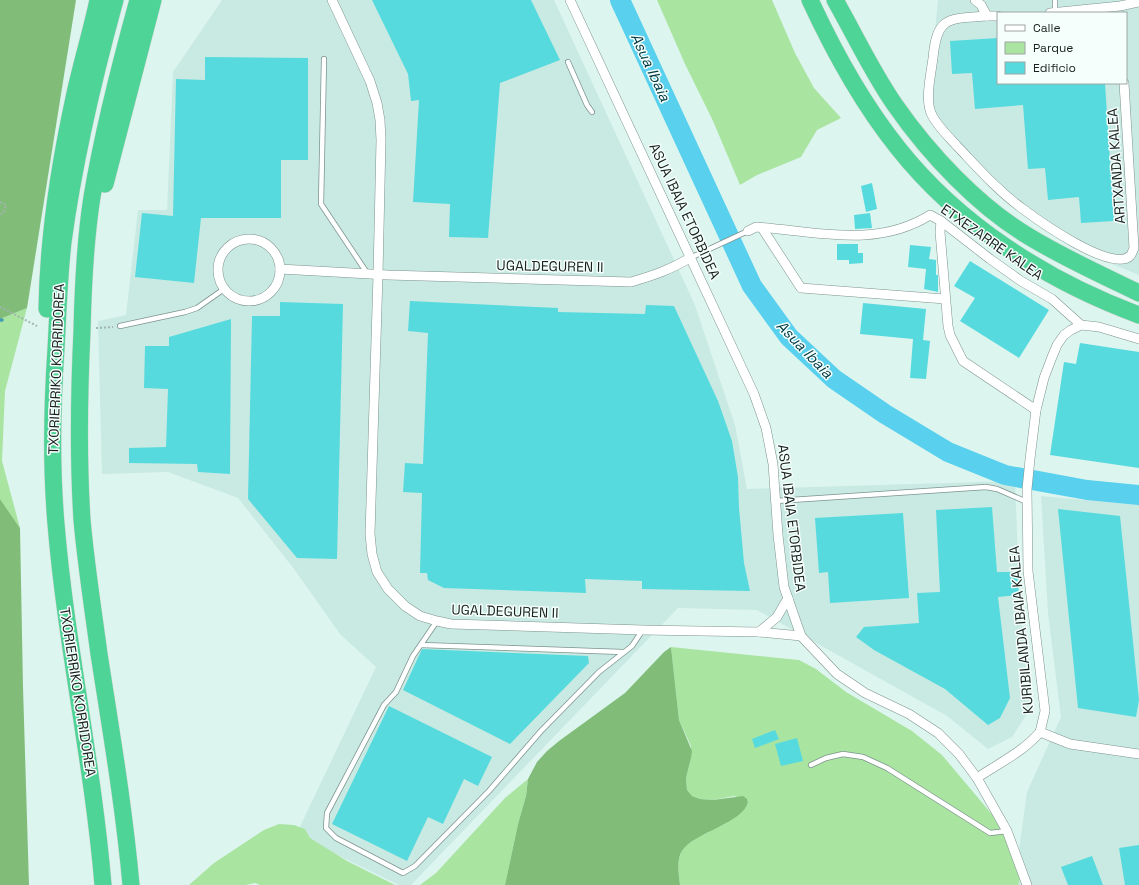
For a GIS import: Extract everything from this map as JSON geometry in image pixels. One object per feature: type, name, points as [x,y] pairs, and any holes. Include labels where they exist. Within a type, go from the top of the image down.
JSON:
[{"type":"highway","points":[[52,411],[47,340],[48,277],[54,211],[70,118],[98,0]]},
{"type":"highway","name":"TXORIERRIKO KORRIDOREA","points":[[103,885],[93,792],[63,594],[56,523],[52,411],[60,272],[70,194],[88,104],[115,0]]},
{"type":"highway","name":"TXORIERRIKO KORRIDOREA","points":[[131,885],[120,788],[90,591],[82,521],[79,411],[83,296],[89,225],[100,151],[138,0]]},
{"type":"highway","points":[[83,296],[105,184],[153,0]]},
{"type":"highway","points":[[810,0],[839,59],[877,120],[898,149],[942,195],[982,231],[1017,255],[1052,276],[1108,304],[1139,315]]},
{"type":"highway","points":[[836,0],[877,76],[895,105],[934,156],[994,212],[1027,236],[1064,257],[1139,293]]},
{"type":"highway","points":[[839,0],[846,18]]},
{"type":"street","name":"UGALDEGUREN II","points":[[332,0],[370,81],[377,103],[380,120],[381,140],[378,275],[370,534],[372,554],[377,572],[388,589],[395,598],[420,616],[451,624],[760,632],[801,636]]},
{"type":"street","name":"ASUA IBAIA ETORBIDEA","points":[[570,0],[754,394],[766,428],[772,457],[784,587],[801,636],[837,674],[865,693],[909,714],[938,733],[959,754],[977,778],[1007,831],[1027,885]]},
{"type":"street","points":[[975,0],[981,4],[987,16],[997,16]]},
{"type":"street","points":[[1070,12],[1120,9],[1139,2]]},
{"type":"street","name":"ARTXANDA KALEA","points":[[987,16],[956,18],[942,25],[937,33],[933,51],[928,98],[931,112],[943,130],[987,178],[1023,209],[1065,237],[1096,255],[1113,260],[1130,256],[1134,248],[1124,84]]},
{"type":"street","name":"ETXEZARRE KALEA","points":[[748,231],[756,227],[827,235],[860,236],[903,229],[930,215],[941,220],[990,259],[1021,281],[1052,299],[1081,325]]},
{"type":"street","points":[[941,220],[940,232],[948,326],[963,361],[1036,410]]},
{"type":"street","points":[[762,228],[801,288],[945,299]]},
{"type":"street","points":[[243,239],[254,239],[264,243],[275,254],[278,259],[280,269],[279,279],[268,295],[259,300],[250,302],[231,296],[224,289],[219,280],[217,269],[225,250],[233,243],[243,239]]},
{"type":"street","name":"UGALDEGUREN II","points":[[280,269],[378,275],[631,282],[672,269],[690,258]]},
{"type":"street","points":[[1081,325],[1099,327],[1139,339]]},
{"type":"street","name":"KURIBILANDA IBAIA KALEA","points":[[1040,732],[1045,711],[1028,571],[1027,489],[1030,459],[1036,410],[1044,378],[1057,345],[1064,335],[1081,325]]},
{"type":"street","points":[[760,632],[777,617],[788,598]]},
{"type":"street","points":[[977,778],[1033,741],[1040,732],[1070,744],[1139,754]]},
{"type":"lane","points":[[1053,12],[1055,0]]},
{"type":"lane","points":[[324,59],[321,204],[368,274]]},
{"type":"lane","points":[[568,62],[586,105],[592,112]]},
{"type":"lane","name":"UGALDEGUREN II","points":[[690,258],[748,231]]},
{"type":"lane","points":[[120,326],[197,308],[224,289]]},
{"type":"lane","points":[[776,501],[986,487],[997,489],[1027,502]]},
{"type":"lane","points":[[437,621],[414,656],[396,692],[384,705],[327,813],[326,828],[336,838],[403,873],[415,866],[489,791],[546,726],[599,672],[632,646],[642,630]]},
{"type":"lane","points":[[421,645],[623,652]]},
{"type":"lane","points":[[811,765],[826,758],[843,754],[863,757],[887,768],[990,833],[1007,831]]},
{"type":"path","points":[[0,202],[6,205],[4,212],[0,215]]},
{"type":"path","points":[[0,307],[37,326]]},
{"type":"path","points":[[94,328],[120,326]]},
{"type":"shaded area","points":[[222,0],[554,0],[695,305],[735,425],[747,489],[1015,481],[1020,607],[1030,709],[1012,737],[988,749],[947,716],[757,610],[678,608],[411,885],[399,885],[296,835],[376,667],[340,634],[294,569],[238,498],[168,472],[102,474],[98,321],[126,315],[138,210],[167,210],[173,72]]},
{"type":"shaded area","points":[[938,0],[1139,0],[1139,275],[1112,264],[1065,237],[1023,209],[931,113],[933,51]]},
{"type":"shaded area","points":[[1041,496],[1139,505],[1139,885],[1014,885],[1027,792],[1061,717],[1048,613]]},
{"type":"green space","points":[[0,0],[76,0],[27,308],[0,319]]},
{"type":"green space","points":[[657,0],[772,0],[795,53],[814,88],[841,118],[817,130],[801,157],[757,175],[740,185],[713,121],[685,64]]},
{"type":"green space","points":[[27,308],[5,391],[2,461],[20,528],[0,499],[0,319]]},
{"type":"green space","points":[[0,499],[20,528],[29,885],[0,885]]},
{"type":"green space","points":[[671,647],[799,660],[816,669],[846,692],[912,731],[942,755],[995,818],[1004,832],[1020,878],[1018,885],[680,885],[678,864],[682,851],[697,839],[740,814],[746,808],[748,800],[734,796],[713,800],[700,799],[692,796],[687,790],[686,778],[691,758],[691,746],[679,720]]},
{"type":"green space","points":[[671,647],[679,720],[692,751],[686,778],[687,790],[692,796],[700,799],[713,800],[743,796],[748,802],[744,809],[738,816],[696,839],[682,851],[678,863],[680,885],[505,885],[518,824],[526,796],[528,779],[537,762],[559,741],[625,693],[664,652]]},
{"type":"green space","points":[[528,779],[526,796],[518,824],[505,885],[420,885],[436,873],[505,798]]},
{"type":"green space","points":[[279,824],[294,825],[305,829],[310,838],[347,861],[395,885],[260,885],[255,883],[246,885],[189,885],[214,863],[264,830]]},
{"type":"building","points":[[372,0],[531,0],[560,60],[500,83],[488,238],[449,237],[450,204],[413,202],[419,100],[411,101],[408,74]]},
{"type":"building","points":[[997,38],[997,84],[1105,84],[1114,221],[1081,223],[1079,197],[1048,200],[1045,168],[1028,169],[1023,105],[975,109],[972,73],[952,74],[950,41]]},
{"type":"building","points":[[205,57],[308,58],[308,160],[281,160],[281,218],[201,218],[194,283],[135,277],[142,213],[173,216],[176,79],[205,80]]},
{"type":"building","points":[[872,183],[877,209],[866,212],[861,186]]},
{"type":"building","points":[[870,213],[872,228],[855,229],[854,215]]},
{"type":"building","points":[[837,244],[858,244],[858,253],[863,253],[863,263],[849,264],[849,260],[837,260]]},
{"type":"building","points":[[910,245],[931,247],[929,259],[936,260],[938,292],[924,289],[926,269],[908,267]]},
{"type":"building","points":[[970,261],[1049,310],[1019,358],[960,321],[975,298],[954,286]]},
{"type":"building","points":[[410,301],[558,308],[558,312],[645,314],[646,305],[674,306],[718,401],[732,441],[738,477],[744,563],[750,591],[642,589],[642,581],[585,579],[586,593],[444,588],[428,580],[427,573],[420,573],[422,493],[403,492],[405,463],[423,464],[428,333],[408,331]]},
{"type":"building","points":[[280,302],[343,304],[337,559],[297,558],[248,499],[252,316],[280,316]]},
{"type":"building","points":[[863,303],[926,309],[923,340],[930,341],[926,379],[910,378],[913,339],[860,334]]},
{"type":"building","points":[[231,319],[230,474],[198,472],[197,464],[129,463],[129,448],[166,447],[168,389],[144,388],[145,346],[169,346],[169,337]]},
{"type":"building","points":[[1080,343],[1139,352],[1139,468],[1050,455],[1064,362],[1076,364]]},
{"type":"building","points":[[992,507],[997,572],[1017,572],[1019,595],[998,597],[1010,698],[1000,718],[988,725],[945,689],[874,650],[856,637],[864,627],[919,623],[917,593],[940,592],[936,510]]},
{"type":"building","points":[[1058,509],[1120,516],[1139,700],[1136,717],[1078,708]]},
{"type":"building","points":[[903,513],[909,598],[830,603],[828,572],[819,573],[815,518]]},
{"type":"building","points":[[422,649],[588,656],[589,663],[510,744],[403,690]]},
{"type":"building","points":[[389,706],[492,757],[478,786],[464,779],[443,824],[428,817],[407,861],[332,824]]},
{"type":"building","points":[[775,730],[779,739],[755,748],[752,739]]},
{"type":"building","points":[[797,738],[803,761],[781,766],[775,744]]},
{"type":"building","points":[[1139,845],[1139,885],[1125,885],[1119,848]]},
{"type":"building","points":[[1092,856],[1103,885],[1068,885],[1061,867]]},
{"type":"waterway","name":"Asua Ibaia","points":[[620,0],[752,286],[789,337],[834,379],[885,414],[948,452],[1005,475],[1087,490],[1139,495]]}]
